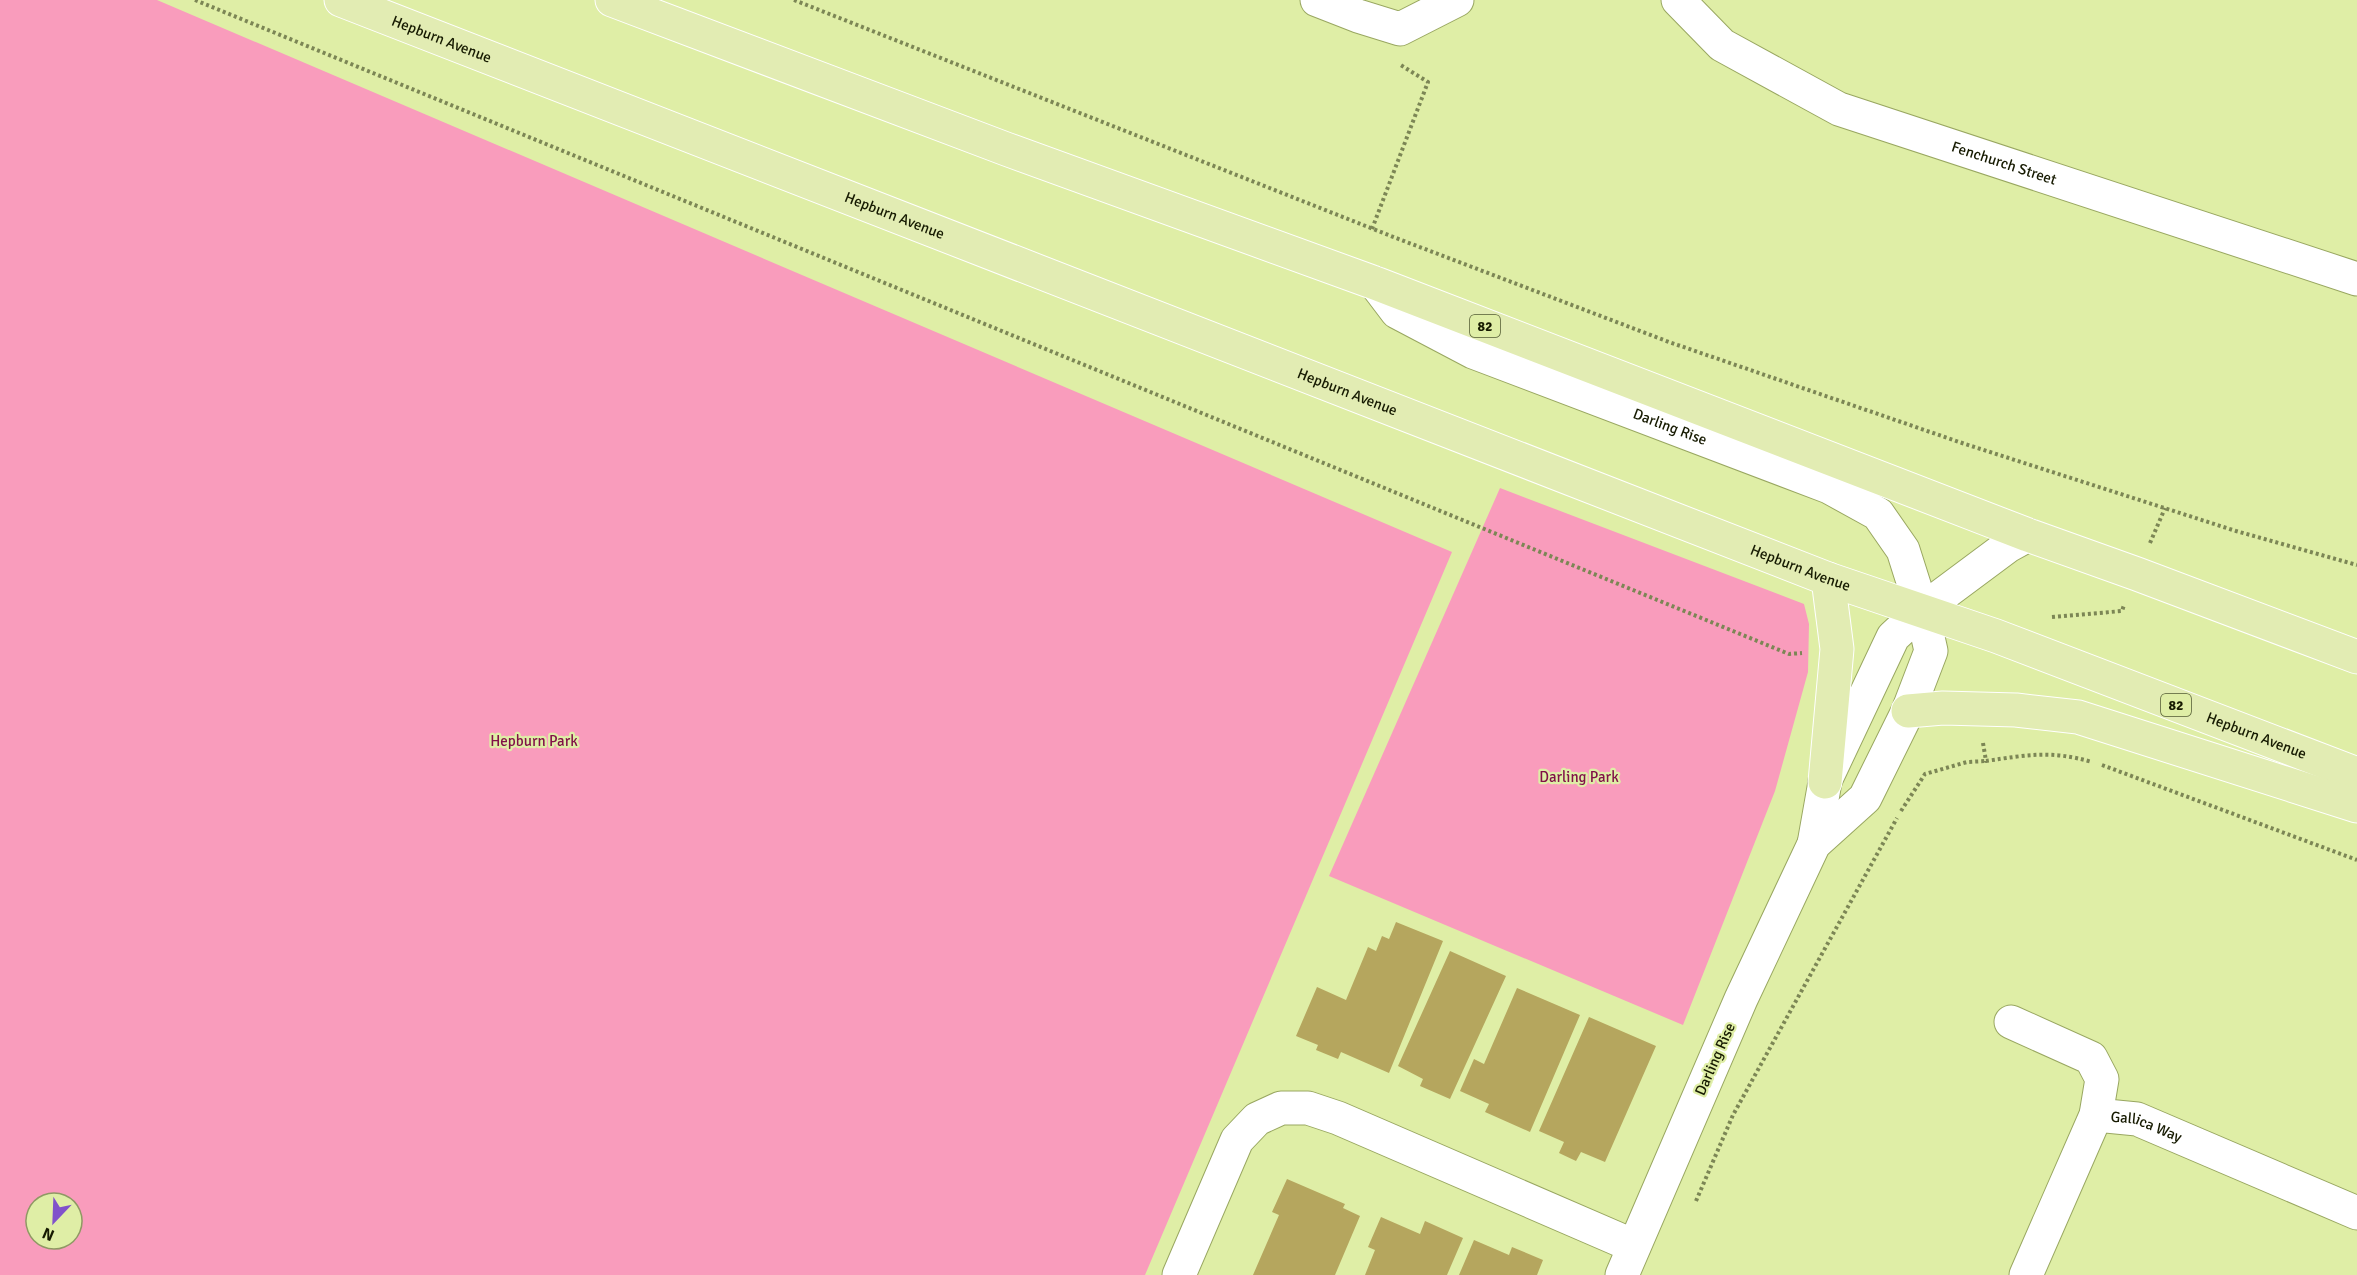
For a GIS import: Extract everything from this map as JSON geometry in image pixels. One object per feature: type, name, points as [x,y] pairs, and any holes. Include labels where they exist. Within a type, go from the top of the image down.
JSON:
[{"type":"main road","name":"Hepburn Avenue","points":[[341,0],[1828,579],[1922,610],[2357,774]]},
{"type":"main road","name":"82","points":[[612,0],[995,145],[1375,283],[2028,535],[2357,657]]},
{"type":"main road","points":[[1825,782],[1837,649],[1828,579]]},
{"type":"main road","points":[[1908,711],[1943,708],[2016,710],[2078,717],[2357,806]]},
{"type":"street","points":[[1317,0],[1400,29],[1457,0]]},
{"type":"street","name":"Fenchurch Street","points":[[1678,0],[1722,45],[1839,109],[2357,279]]},
{"type":"street","name":"Darling Rise","points":[[1375,283],[1397,312],[1473,352],[1829,487],[1878,514],[1903,550],[1922,610],[1931,651],[1908,711],[1865,798],[1814,844]]},
{"type":"street","name":"Darling Rise","points":[[1628,1260],[1741,999],[1814,844],[1825,782],[1893,638],[1922,610],[2008,546],[2028,535]]},
{"type":"street","points":[[2012,1022],[2091,1058],[2102,1079],[2096,1116]]},
{"type":"street","points":[[1179,1275],[1237,1140],[1257,1119],[1281,1108],[1308,1108],[1338,1118],[1628,1260]]},
{"type":"street","name":"Gallica Way","points":[[2026,1275],[2096,1116],[2137,1119],[2357,1213]]},
{"type":"path","points":[[195,0],[1789,654],[1837,649]]},
{"type":"path","points":[[794,0],[1372,229],[1669,342],[1965,444],[2236,531],[2357,565]]},
{"type":"path","points":[[1372,229],[1428,82],[1390,58]]},
{"type":"path","points":[[1976,709],[1986,761]]},
{"type":"path","points":[[1691,1211],[1733,1115],[1901,811],[1925,774],[1967,762],[2045,753],[2071,756],[2097,763],[2357,860]]},
{"type":"green space","name":"Hepburn Park","points":[[0,0],[157,0],[1452,552],[1145,1275],[0,1275]]},
{"type":"green space","name":"Darling Park","points":[[1500,488],[1804,604],[1809,624],[1808,672],[1775,791],[1683,1025],[1329,876]]},
{"type":"building","points":[[1396,922],[1443,941],[1389,1073],[1341,1052],[1338,1059],[1316,1050],[1318,1045],[1296,1036],[1317,987],[1346,1000],[1368,947],[1376,951],[1382,936],[1389,939]]},
{"type":"building","points":[[1450,951],[1506,976],[1450,1099],[1420,1086],[1423,1079],[1398,1066]]},
{"type":"building","points":[[1517,988],[1580,1015],[1530,1132],[1485,1112],[1489,1104],[1460,1091],[1474,1059],[1484,1064]]},
{"type":"building","points":[[1589,1017],[1656,1046],[1605,1162],[1581,1152],[1576,1161],[1559,1153],[1564,1142],[1539,1131]]},
{"type":"building","points":[[1287,1179],[1345,1204],[1343,1208],[1360,1216],[1335,1275],[1253,1275],[1279,1215],[1272,1212]]},
{"type":"building","points":[[1381,1217],[1420,1234],[1425,1221],[1463,1238],[1447,1275],[1365,1275],[1375,1250],[1368,1247]]},
{"type":"building","points":[[1474,1240],[1509,1255],[1512,1247],[1543,1260],[1537,1275],[1459,1275]]}]
